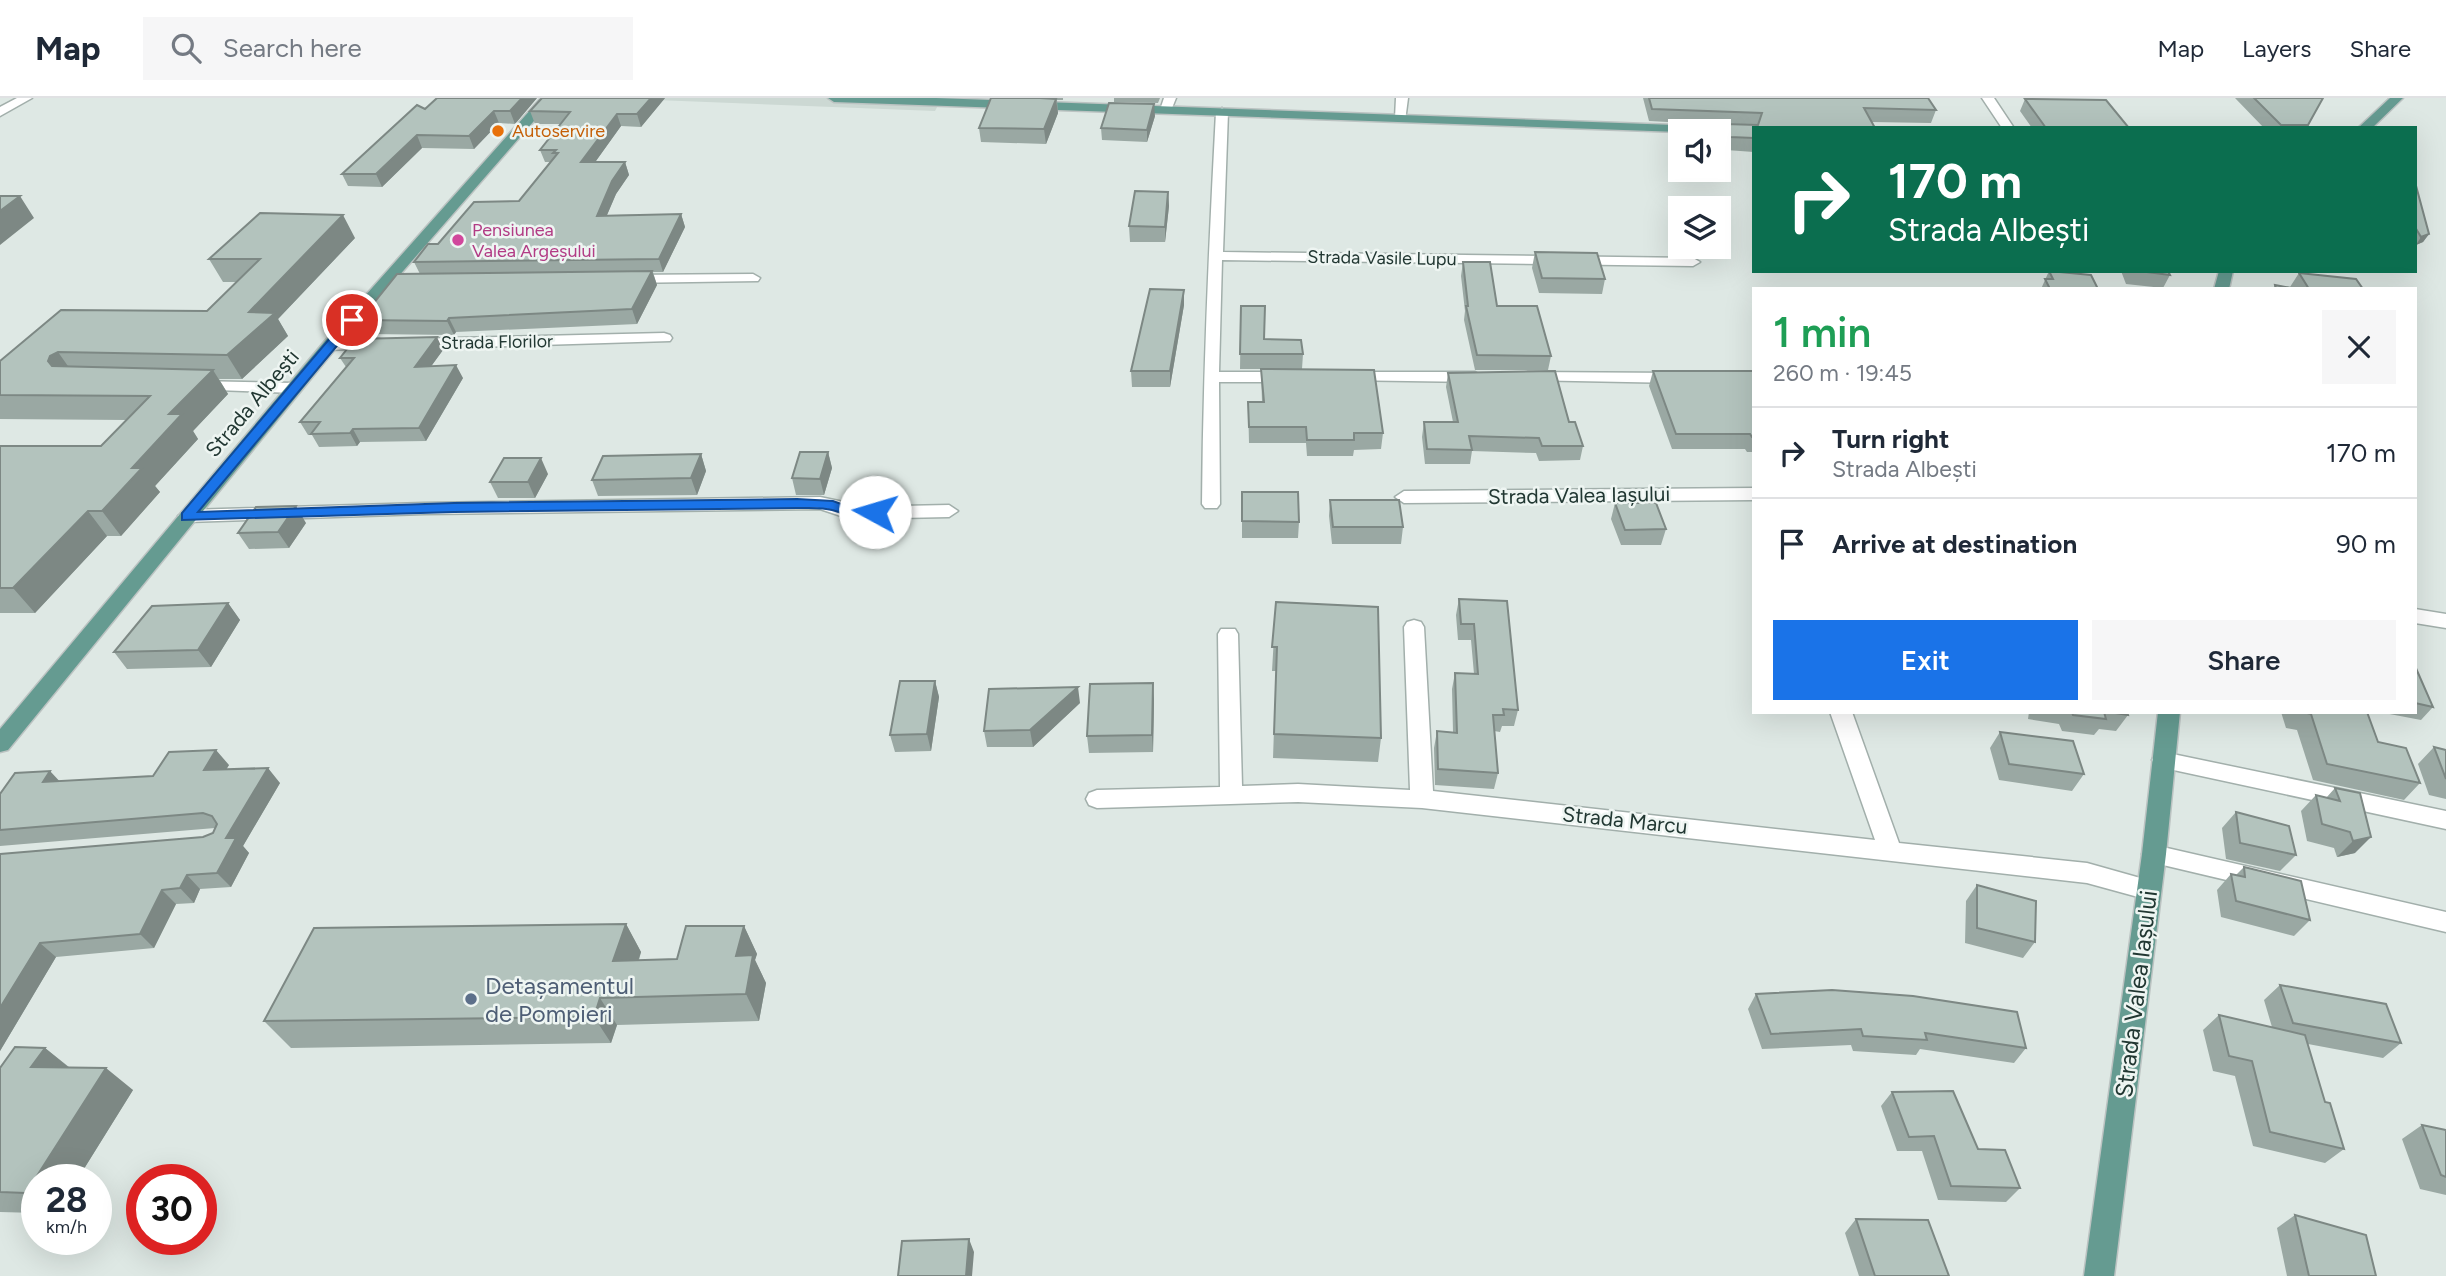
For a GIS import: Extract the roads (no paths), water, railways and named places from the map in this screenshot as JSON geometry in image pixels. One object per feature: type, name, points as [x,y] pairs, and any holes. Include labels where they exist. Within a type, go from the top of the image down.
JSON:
[{"type":"main road","name":"Strada Albești","points":[[0,744],[330,345],[548,98]]},
{"type":"main road","points":[[834,98],[1168,104],[1222,112],[1752,131]]},
{"type":"main road","points":[[2366,126],[2397,98]]},
{"type":"main road","name":"Strada Valea Iașului","points":[[2099,1276],[2154,854],[2169,714]]},
{"type":"street","points":[[0,112],[26,98]]},
{"type":"street","points":[[1401,118],[1402,98]]},
{"type":"street","points":[[1988,98],[2007,126]]},
{"type":"street","points":[[1211,504],[1214,256],[1222,112]]},
{"type":"street","name":"Strada Vasile Lupu","points":[[1214,256],[1693,262]]},
{"type":"street","points":[[617,279],[753,278]]},
{"type":"street","points":[[384,282],[412,282]]},
{"type":"street","name":"Strada Florilor","points":[[330,345],[664,338]]},
{"type":"street","points":[[1211,377],[1308,377]]},
{"type":"street","points":[[1336,377],[1489,377]]},
{"type":"street","points":[[1517,377],[1698,378]]},
{"type":"street","points":[[185,386],[294,388]]},
{"type":"street","name":"Strada Valea Iașului","points":[[1404,497],[1752,494]]},
{"type":"street","points":[[187,516],[454,508],[820,503],[833,505],[850,513],[949,511]]},
{"type":"street","points":[[2417,616],[2446,621]]},
{"type":"street","points":[[1414,626],[1422,799]]},
{"type":"street","points":[[1228,634],[1231,794]]},
{"type":"street","points":[[1842,714],[1891,850]]},
{"type":"street","points":[[2163,760],[2446,820]]},
{"type":"street","name":"Strada Marcu","points":[[1097,799],[1231,794],[1348,794],[1422,799],[2087,873],[2149,890]]},
{"type":"street","points":[[2154,854],[2446,922]]},
{"type":"place","name":"Autoservire","points":[[498,131]]},
{"type":"place","name":"Pensiunea Valea Argeșului","points":[[458,240]]},
{"type":"place","name":"Detașamentul de Pompieri","points":[[471,999]]}]
